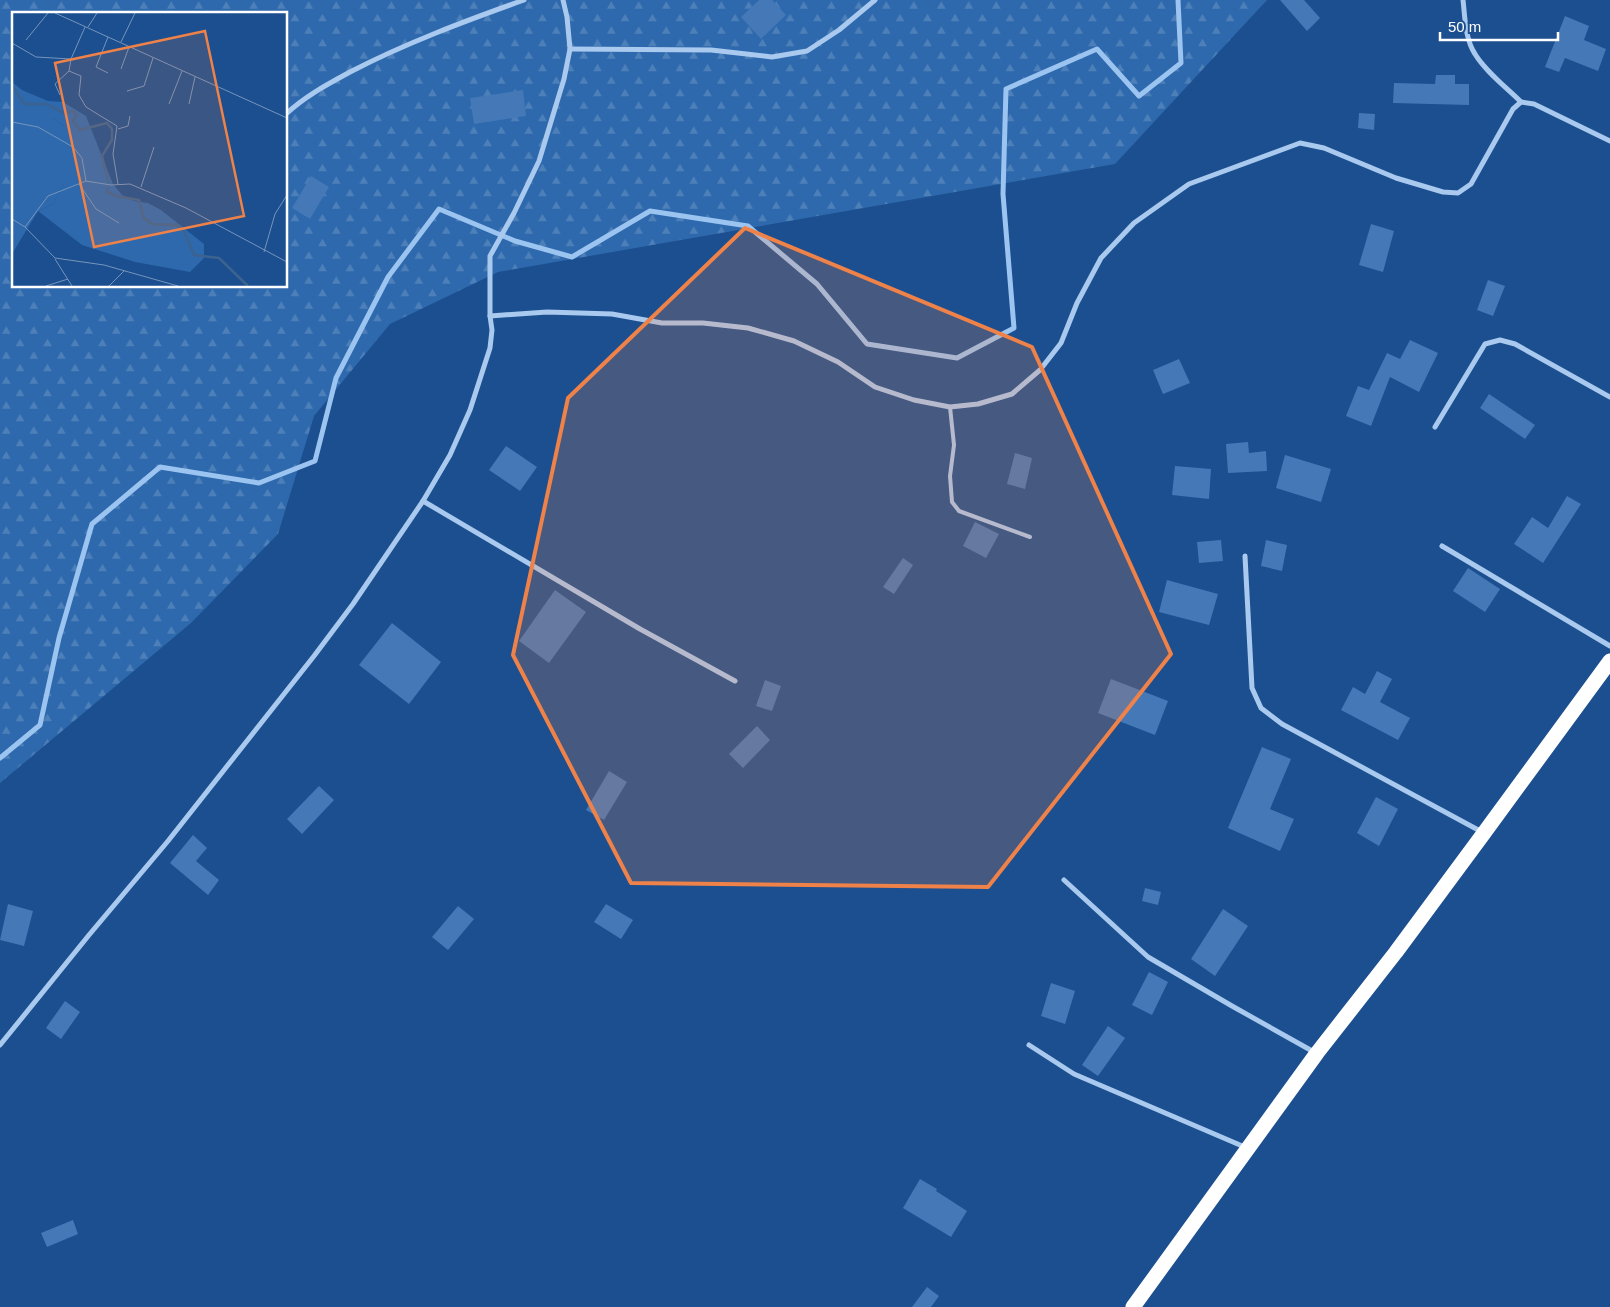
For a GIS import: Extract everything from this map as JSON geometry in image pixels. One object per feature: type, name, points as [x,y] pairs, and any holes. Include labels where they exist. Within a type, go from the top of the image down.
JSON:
[{"type":"highway","points":[[1133,1307],[1247,1148],[1396,952],[1610,660]]},
{"type":"street","points":[[288,112],[321,87],[386,54],[524,0]]},
{"type":"street","points":[[0,1044],[168,841],[308,664],[353,604],[423,501],[450,456],[470,410],[490,348],[492,330],[490,316],[490,256],[514,214],[539,161],[564,79],[570,49],[567,17],[563,0]]},
{"type":"street","points":[[570,49],[711,50],[772,57],[807,51],[839,30],[875,0]]},
{"type":"street","points":[[1463,0],[1468,38],[1474,53],[1521,102],[1534,104],[1610,141]]},
{"type":"street","points":[[490,316],[547,312],[612,314],[662,323],[702,323],[748,328],[794,341],[838,362],[875,387],[914,400],[950,407],[978,404],[1012,394],[1040,370],[1061,343],[1077,303],[1101,258],[1134,223],[1189,184],[1300,143],[1324,148],[1396,178],[1443,192],[1458,193],[1471,184],[1513,109],[1521,102]]},
{"type":"street","points":[[1435,427],[1485,344],[1500,340],[1515,344],[1610,397]]},
{"type":"street","points":[[423,501],[623,619],[736,681]]},
{"type":"street","points":[[1442,546],[1610,646]]},
{"type":"street","points":[[1245,556],[1252,688],[1261,708],[1282,724],[1484,833]]},
{"type":"street","points":[[1064,880],[1148,956],[1317,1054]]},
{"type":"street","points":[[1029,1046],[1074,1074],[1247,1148]]},
{"type":"lane","points":[[950,407],[954,445],[950,476],[952,502],[958,511],[1030,537]]},
{"type":"highlighted area","points":[[745,228],[1032,347],[1171,654],[988,887],[631,883],[513,655],[568,398]]},
{"type":"green space","points":[[0,0],[1267,0],[1115,164],[498,272],[390,324],[314,416],[278,534],[191,623],[0,783]]},
{"type":"building","points":[[759,0],[772,0],[786,15],[761,39],[741,17]]},
{"type":"building","points":[[1280,0],[1304,0],[1320,18],[1307,31]]},
{"type":"building","points":[[1565,16],[1589,26],[1584,40],[1606,49],[1598,71],[1565,58],[1559,72],[1545,67]]},
{"type":"building","points":[[1436,75],[1455,75],[1455,84],[1469,84],[1469,105],[1393,103],[1394,83],[1435,84]]},
{"type":"building","points":[[523,90],[526,116],[474,124],[470,98]]},
{"type":"building","points":[[1359,113],[1375,114],[1374,130],[1358,128]]},
{"type":"building","points":[[311,176],[329,187],[310,219],[292,208]]},
{"type":"building","points":[[1371,224],[1394,231],[1383,272],[1359,265]]},
{"type":"building","points":[[1488,280],[1505,286],[1493,316],[1477,310]]},
{"type":"building","points":[[1410,340],[1438,353],[1419,392],[1390,377],[1371,426],[1346,416],[1358,386],[1369,390],[1387,353],[1400,359]]},
{"type":"building","points":[[1179,359],[1190,383],[1163,394],[1153,370]]},
{"type":"building","points":[[1489,394],[1535,425],[1525,439],[1480,408]]},
{"type":"building","points":[[1248,442],[1249,453],[1266,451],[1267,471],[1228,473],[1226,444]]},
{"type":"building","points":[[506,446],[537,467],[520,491],[489,470]]},
{"type":"building","points":[[1015,453],[1032,458],[1025,489],[1007,484]]},
{"type":"building","points":[[1285,455],[1331,469],[1321,502],[1276,488]]},
{"type":"building","points":[[1175,466],[1211,469],[1209,499],[1172,495]]},
{"type":"building","points":[[1567,496],[1581,504],[1543,563],[1514,544],[1532,517],[1548,528]]},
{"type":"building","points":[[975,522],[999,534],[986,558],[963,546]]},
{"type":"building","points":[[1221,540],[1223,561],[1199,563],[1197,542]]},
{"type":"building","points":[[1266,540],[1287,545],[1282,571],[1261,566]]},
{"type":"building","points":[[903,558],[913,565],[894,594],[883,587]]},
{"type":"building","points":[[1468,568],[1500,589],[1485,612],[1453,591]]},
{"type":"building","points":[[1167,580],[1218,594],[1209,625],[1159,612]]},
{"type":"building","points":[[555,590],[586,612],[549,663],[519,641]]},
{"type":"building","points":[[392,623],[441,662],[409,704],[359,665]]},
{"type":"building","points":[[1377,671],[1392,679],[1380,702],[1410,718],[1398,740],[1341,710],[1353,687],[1365,694]]},
{"type":"building","points":[[1111,679],[1168,701],[1155,735],[1098,713]]},
{"type":"building","points":[[765,680],[781,686],[772,711],[756,706]]},
{"type":"building","points":[[757,726],[770,740],[743,768],[729,754]]},
{"type":"building","points":[[1262,747],[1291,759],[1270,809],[1294,819],[1280,851],[1228,828]]},
{"type":"building","points":[[609,771],[627,782],[604,820],[586,810]]},
{"type":"building","points":[[319,786],[334,800],[302,834],[287,819]]},
{"type":"building","points":[[1376,797],[1398,809],[1379,846],[1357,833]]},
{"type":"building","points":[[193,835],[207,848],[196,861],[219,880],[208,895],[170,863]]},
{"type":"building","points":[[1145,888],[1161,892],[1158,905],[1142,901]]},
{"type":"building","points":[[8,904],[33,911],[24,946],[0,940]]},
{"type":"building","points":[[606,904],[633,920],[621,939],[594,922]]},
{"type":"building","points":[[458,906],[474,919],[448,950],[432,937]]},
{"type":"building","points":[[1223,909],[1248,926],[1215,976],[1191,959]]},
{"type":"building","points":[[1149,972],[1168,982],[1152,1015],[1132,1005]]},
{"type":"building","points":[[1051,983],[1075,991],[1065,1024],[1041,1016]]},
{"type":"building","points":[[65,1001],[80,1012],[61,1039],[46,1028]]},
{"type":"building","points":[[1108,1026],[1125,1038],[1098,1076],[1082,1065]]},
{"type":"building","points":[[920,1179],[967,1211],[951,1237],[903,1208]]},
{"type":"building","points":[[73,1220],[78,1234],[47,1247],[41,1233]]},
{"type":"building","points":[[927,1287],[939,1296],[931,1307],[912,1307]]},
{"type":"waterway","points":[[0,758],[40,725],[59,638],[92,524],[160,467],[259,483],[315,461],[336,378],[388,277],[439,209],[515,241],[572,257],[650,211],[748,226],[817,284],[867,344],[957,358],[1014,328],[1003,194],[1006,89],[1097,49],[1139,96],[1181,63],[1178,0]]}]
